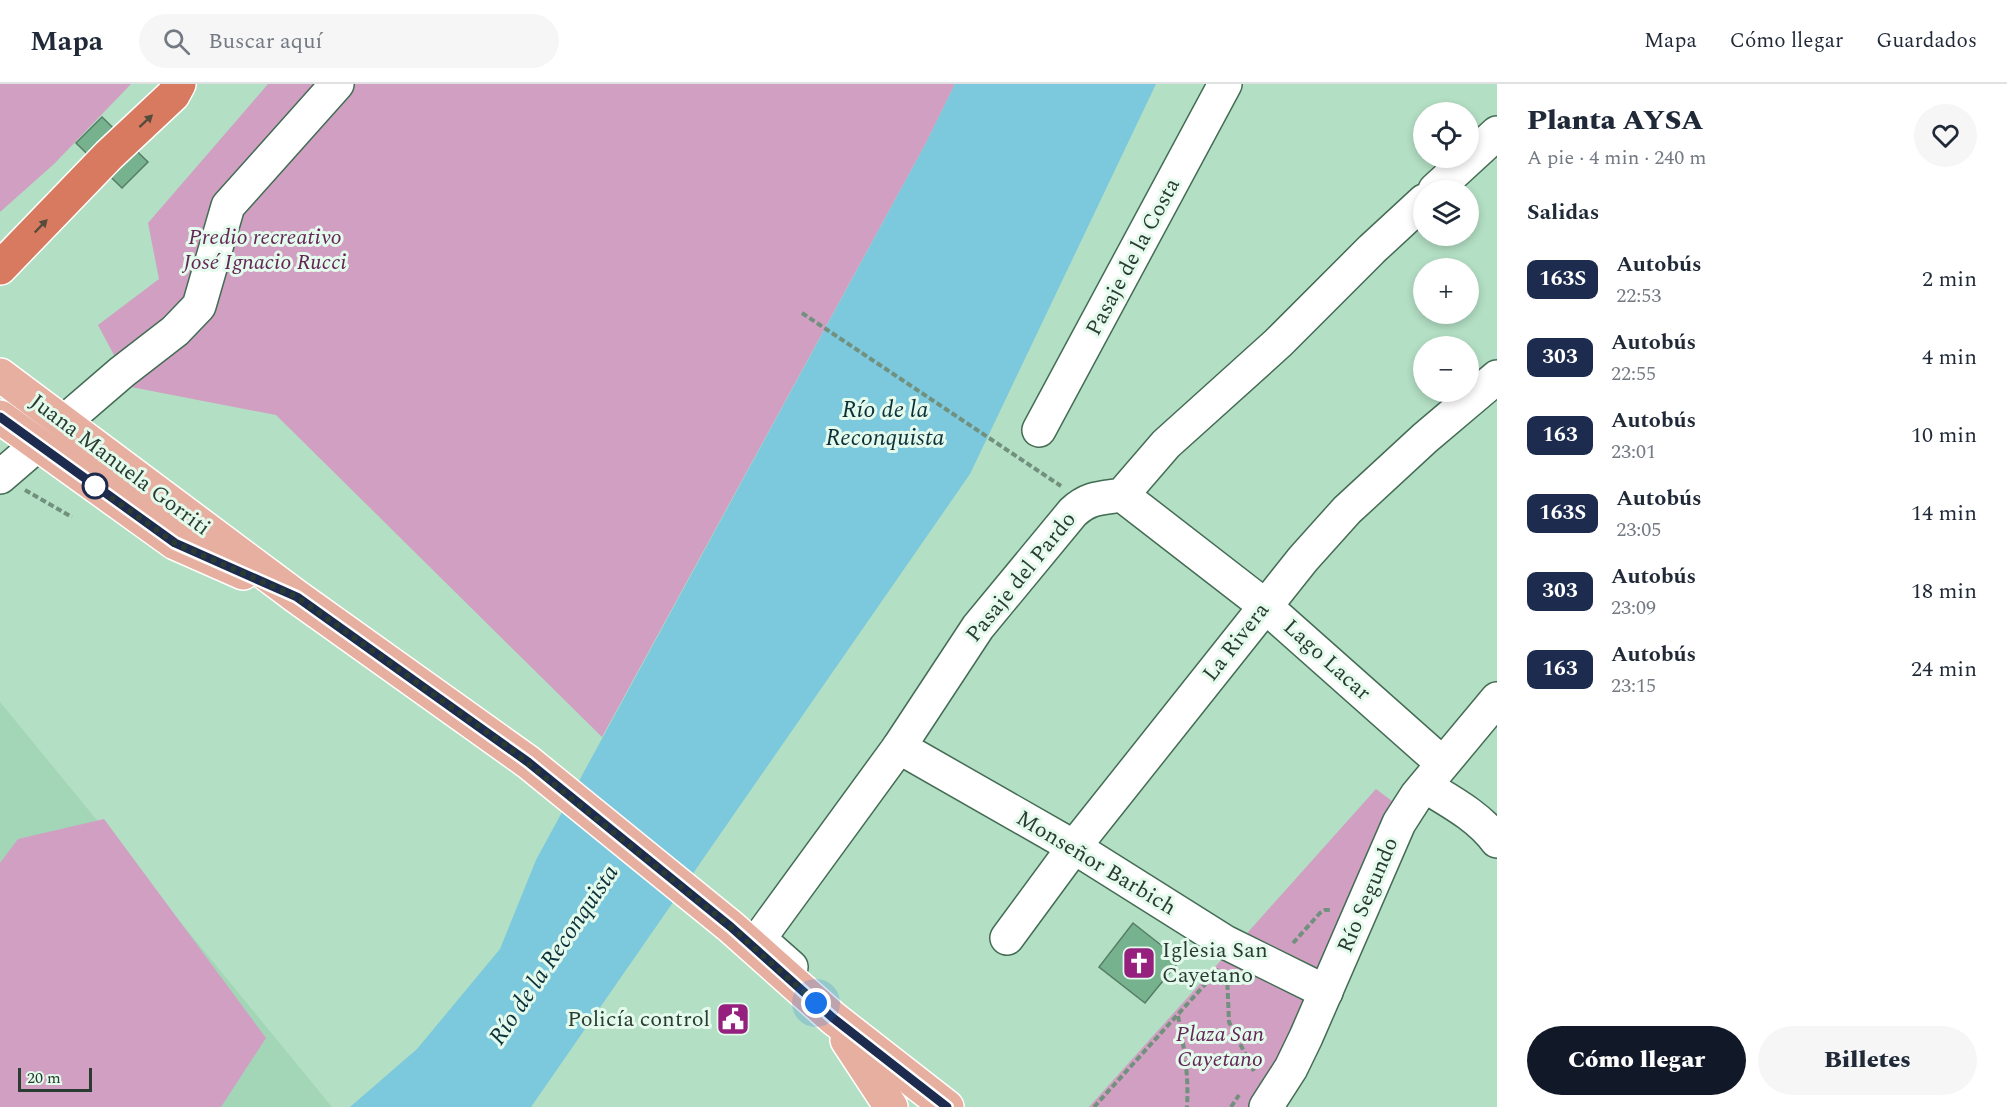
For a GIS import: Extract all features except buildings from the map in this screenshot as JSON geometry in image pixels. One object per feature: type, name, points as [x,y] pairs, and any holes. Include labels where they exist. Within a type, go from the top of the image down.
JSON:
[{"type":"highway","points":[[0,268],[109,155],[173,95],[179,84]]},
{"type":"main road","name":"Juana Manuela Gorriti","points":[[0,375],[297,597],[528,762],[731,927],[833,1018]]},
{"type":"main road","name":"Juana Manuela Gorriti","points":[[0,417],[175,543],[297,597]]},
{"type":"main road","points":[[833,1018],[891,1107]]},
{"type":"main road","points":[[833,1018],[947,1107]]},
{"type":"street","points":[[1,476],[122,372],[175,331],[199,306],[228,206],[337,84]]},
{"type":"street","name":"Pasaje de la Costa","points":[[1039,430],[1225,84]]},
{"type":"street","points":[[1446,180],[1497,133]]},
{"type":"street","points":[[1122,495],[1166,444],[1278,343],[1371,249],[1413,211]]},
{"type":"street","name":"La Rivera","points":[[1007,938],[1074,847],[1264,605],[1303,559],[1347,510],[1425,438],[1497,377]]},
{"type":"street","name":"Pasaje del Pardo","points":[[833,1018],[838,1009],[826,995],[773,953],[765,944],[764,932],[899,747],[978,627],[1083,502],[1122,495]]},
{"type":"street","name":"Lago Lacar","points":[[1122,495],[1264,605],[1464,809],[1490,831],[1497,841]]},
{"type":"street","name":"Río Segundo","points":[[1266,1107],[1291,1068],[1399,823],[1433,775],[1497,699]]},
{"type":"street","name":"Monseñor Barbich","points":[[899,747],[1074,847],[1224,942],[1232,955],[1326,992]]},
{"type":"path","points":[[802,313],[1009,450],[1083,502]]},
{"type":"path","points":[[1,476],[72,518]]},
{"type":"path","points":[[1095,1107],[1232,955]]},
{"type":"path","points":[[1232,955],[1229,1022],[1254,1071]]},
{"type":"path","points":[[1178,1015],[1187,1061],[1187,1107]]},
{"type":"shaded area","points":[[0,702],[332,1107],[0,1107]]},
{"type":"green space","points":[[0,84],[131,84],[54,164],[0,212]]},
{"type":"green space","name":"Predio recreativo José Ignacio Rucci","points":[[268,84],[955,84],[926,143],[602,737],[276,415],[131,387],[98,325],[159,279],[148,223]]},
{"type":"green space","points":[[1376,789],[1396,804],[1318,973],[1241,940]]},
{"type":"green space","points":[[104,819],[266,1038],[221,1107],[0,1107],[0,863],[18,839]]},
{"type":"green space","name":"Plaza San Cayetano","points":[[1224,957],[1304,990],[1311,1005],[1250,1107],[1089,1107]]},
{"type":"water","name":"Río de la Reconquista","points":[[955,84],[1156,84],[970,474],[531,1107],[350,1107],[417,1049],[500,949],[536,860],[926,143]]},
{"type":"bus line","name":"163S","points":[[0,417],[175,543],[297,597],[528,762],[731,927],[833,1018],[947,1107]]},
{"type":"place","name":"Iglesia San Cayetano","points":[[1139,963]]},
{"type":"place","name":"Policía control","points":[[733,1019]]},
{"type":"route","points":[[95,486],[175,543],[297,597],[509,748],[731,927],[816,1003]]}]
